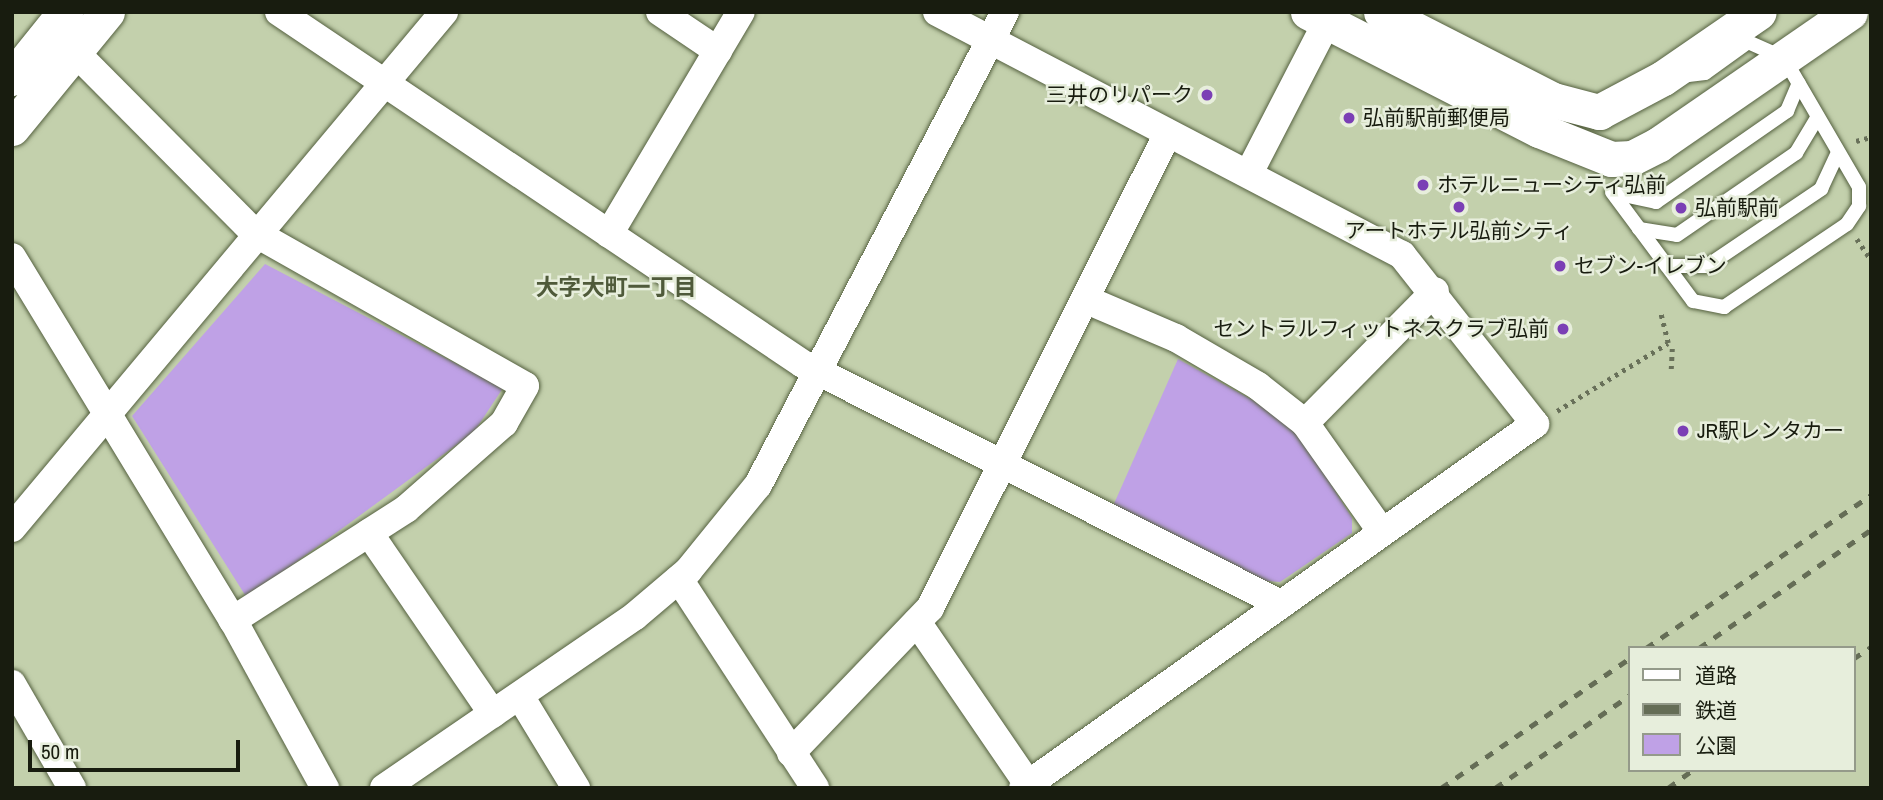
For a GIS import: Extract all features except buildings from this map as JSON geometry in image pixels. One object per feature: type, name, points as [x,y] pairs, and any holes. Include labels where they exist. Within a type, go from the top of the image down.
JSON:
[{"type":"street","points":[[12,78],[65,12]]},
{"type":"street","points":[[12,128],[107,12]]},
{"type":"street","points":[[279,12],[821,374],[1003,470],[1281,604]]},
{"type":"street","points":[[12,528],[255,233],[444,12]]},
{"type":"street","points":[[660,12],[718,51]]},
{"type":"street","points":[[609,234],[741,12]]},
{"type":"street","points":[[917,622],[1025,786],[1535,424],[1435,291],[1402,255],[937,12]]},
{"type":"street","points":[[384,788],[520,696],[679,579],[758,485],[821,374],[1005,12]]},
{"type":"street","points":[[1390,14],[1553,100],[1599,113],[1663,78],[1759,12]]},
{"type":"street","points":[[1249,173],[1318,17],[1589,153],[1622,158],[1648,150],[1791,71],[1850,12]]},
{"type":"street","points":[[74,51],[255,233],[525,386],[504,423],[406,509],[233,620]]},
{"type":"street","points":[[791,752],[917,622],[1003,470],[1168,133]]},
{"type":"street","points":[[12,257],[106,416],[233,620],[325,788]]},
{"type":"street","points":[[1304,423],[1435,291]]},
{"type":"street","points":[[1087,300],[1176,338],[1258,386],[1304,423],[1382,532]]},
{"type":"street","points":[[369,533],[493,714]]},
{"type":"street","points":[[679,579],[815,788]]},
{"type":"street","points":[[12,684],[72,788]]},
{"type":"street","points":[[520,696],[576,788]]},
{"type":"lane","points":[[1860,12],[1871,14]]},
{"type":"lane","points":[[1663,78],[1705,73],[1748,42],[1791,71],[1837,154],[1859,187],[1859,206],[1847,224],[1724,307],[1693,301],[1612,192],[1638,203],[1656,202],[1787,111],[1791,71]]},
{"type":"lane","points":[[1589,153],[1599,113]]},
{"type":"lane","points":[[1639,229],[1677,235],[1796,153],[1817,118]]},
{"type":"lane","points":[[1667,266],[1707,266],[1821,189],[1837,154]]},
{"type":"path","points":[[1855,141],[1871,137]]},
{"type":"path","points":[[1855,236],[1871,260]]},
{"type":"path","points":[[1535,424],[1668,343],[1660,311]]},
{"type":"path","points":[[1671,369],[1672,348]]},
{"type":"green space","points":[[265,264],[503,388],[474,432],[247,598],[132,416]]},
{"type":"green space","points":[[1178,359],[1276,413],[1303,439],[1352,518],[1352,533],[1280,582],[1266,581],[1113,506]]},
{"type":"railway","points":[[1649,646],[1871,495]]},
{"type":"railway","points":[[1702,646],[1871,530]]},
{"type":"railway","points":[[1855,658],[1871,647]]},
{"type":"railway","points":[[1441,788],[1628,660]]},
{"type":"railway","points":[[1495,788],[1628,697]]},
{"type":"railway","points":[[1668,788],[1690,772]]},
{"type":"place","name":"三井のリパーク","points":[[1207,95]]},
{"type":"place","name":"弘前駅前郵便局","points":[[1349,118]]},
{"type":"place","name":"ホテルニューシティ弘前","points":[[1423,185]]},
{"type":"place","name":"アートホテル弘前シティ","points":[[1459,207]]},
{"type":"place","name":"弘前駅前","points":[[1681,208]]},
{"type":"place","name":"セブン-イレブン","points":[[1560,266]]},
{"type":"place","name":"セントラルフィットネスクラブ弘前","points":[[1563,329]]},
{"type":"place","name":"JR駅レンタカー","points":[[1683,431]]},
{"type":"district","name":"大字大町一丁目","points":[[616,287]]}]
